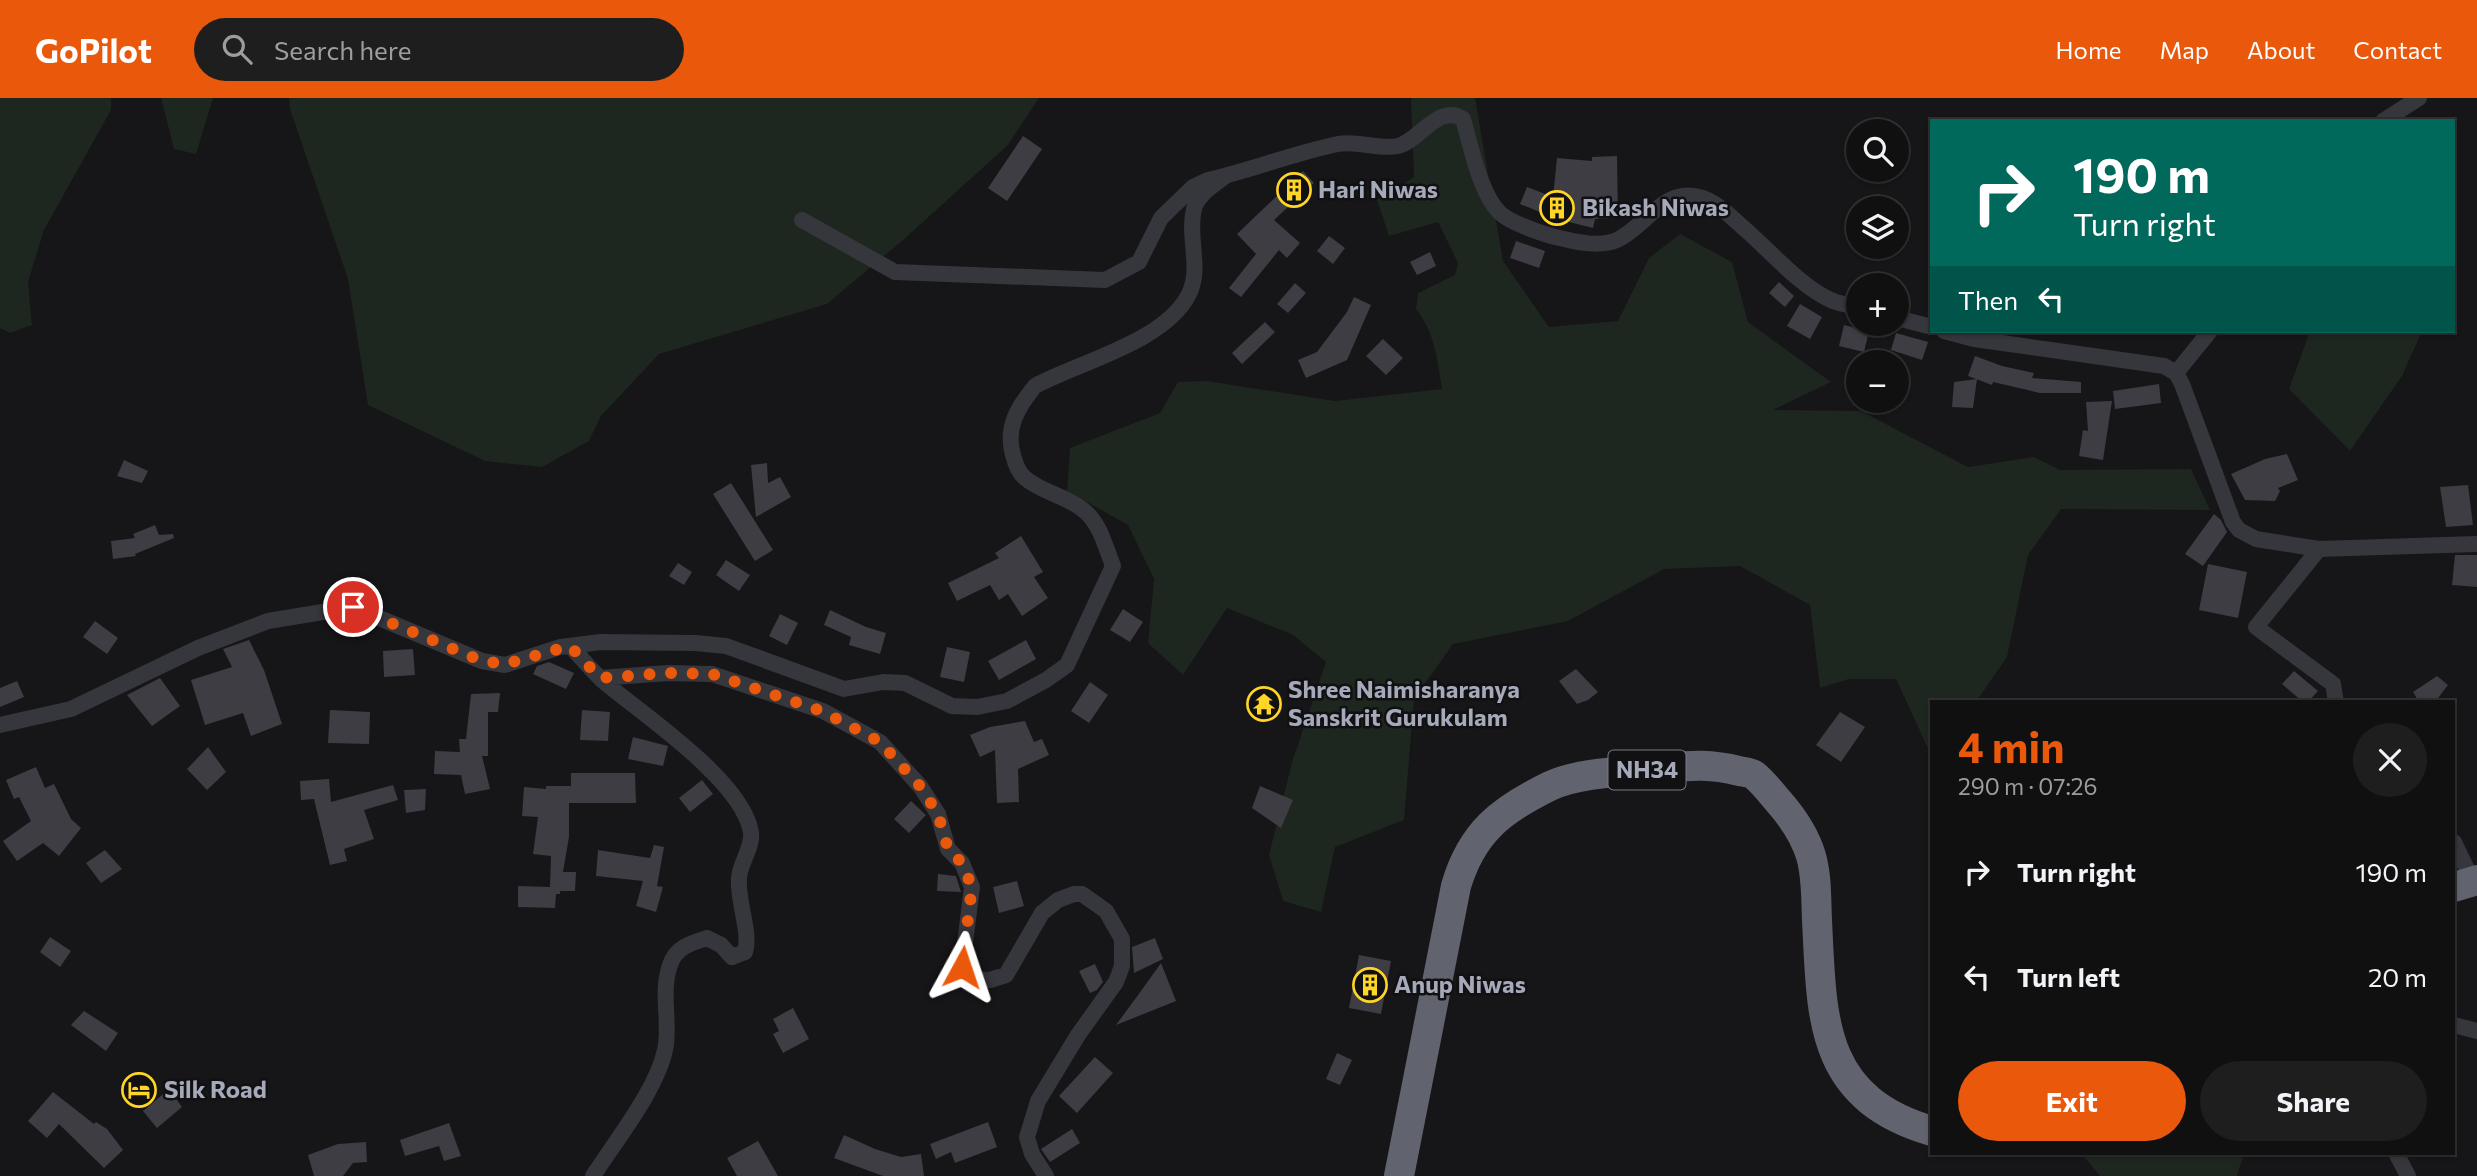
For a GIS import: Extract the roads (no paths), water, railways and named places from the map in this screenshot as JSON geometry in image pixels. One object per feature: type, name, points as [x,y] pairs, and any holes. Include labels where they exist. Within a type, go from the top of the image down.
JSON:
[{"type":"highway","name":"NH34","points":[[1399,1176],[1456,886],[1462,864],[1473,844],[1503,812],[1556,783],[1684,766],[1709,764],[1752,774],[1788,812],[1803,835],[1811,855],[1815,875],[1820,992],[1826,1025],[1838,1061],[1856,1088],[1877,1106],[1906,1124],[1930,1131]]},
{"type":"street","points":[[2386,119],[2419,98]]},
{"type":"street","points":[[802,220],[895,272],[1105,280],[1139,262],[1161,218],[1193,187],[1208,180],[1341,143],[1399,146],[1445,115],[1456,115],[1462,119],[1479,174],[1491,201],[1510,219],[1558,238],[1587,244],[1615,242],[1635,229],[1659,205],[1670,199],[1690,195],[1705,199],[1727,213],[1812,290],[1846,305]]},
{"type":"street","points":[[0,725],[71,709],[198,648],[268,621],[353,607],[482,661],[505,664],[570,646],[601,642],[696,643],[726,646],[844,689],[883,682],[905,683],[953,705],[977,707],[1007,701],[1067,665],[1113,566],[1099,529],[1083,509],[1025,479],[1017,468],[1010,442],[1013,419],[1021,403],[1035,386],[1157,330],[1176,311],[1189,295],[1195,271],[1194,209],[1203,194],[1227,176]]},
{"type":"street","points":[[1909,321],[1930,326]]},
{"type":"street","points":[[1952,333],[1975,339],[2164,366],[2176,373],[2198,423],[2233,522],[2239,530],[2256,539],[2319,549],[2477,544]]},
{"type":"street","points":[[2176,373],[2208,333]]},
{"type":"street","points":[[2319,549],[2256,627],[2333,684],[2336,700]]},
{"type":"street","points":[[570,646],[600,678],[706,765],[741,806],[751,832],[750,845],[739,879],[744,930],[748,943],[745,952],[732,957],[721,945],[707,938],[685,944],[670,963],[665,992],[666,1049],[637,1109],[593,1176]]},
{"type":"street","points":[[600,678],[668,673],[712,674],[822,711],[880,742],[920,786],[938,814],[948,849],[962,863],[969,876],[972,887],[962,967],[970,979],[990,980],[1006,975],[1042,913],[1058,900],[1082,894],[1105,911],[1122,939],[1122,966],[1116,982],[1078,1035],[1038,1101],[1027,1137],[1032,1154],[1046,1176]]},
{"type":"street","points":[[2455,845],[2468,883]]},
{"type":"street","points":[[2455,1025],[2477,1031]]},
{"type":"street","points":[[2397,1155],[2408,1176]]},
{"type":"place","name":"Hari Niwas","points":[[1294,190]]},
{"type":"place","name":"Bikash Niwas","points":[[1557,208]]},
{"type":"place","name":"Shree Naimisharanya Sanskrit Gurukulam","points":[[1264,704]]},
{"type":"place","name":"Anup Niwas","points":[[1370,985]]},
{"type":"place","name":"Silk Road","points":[[139,1090]]}]
